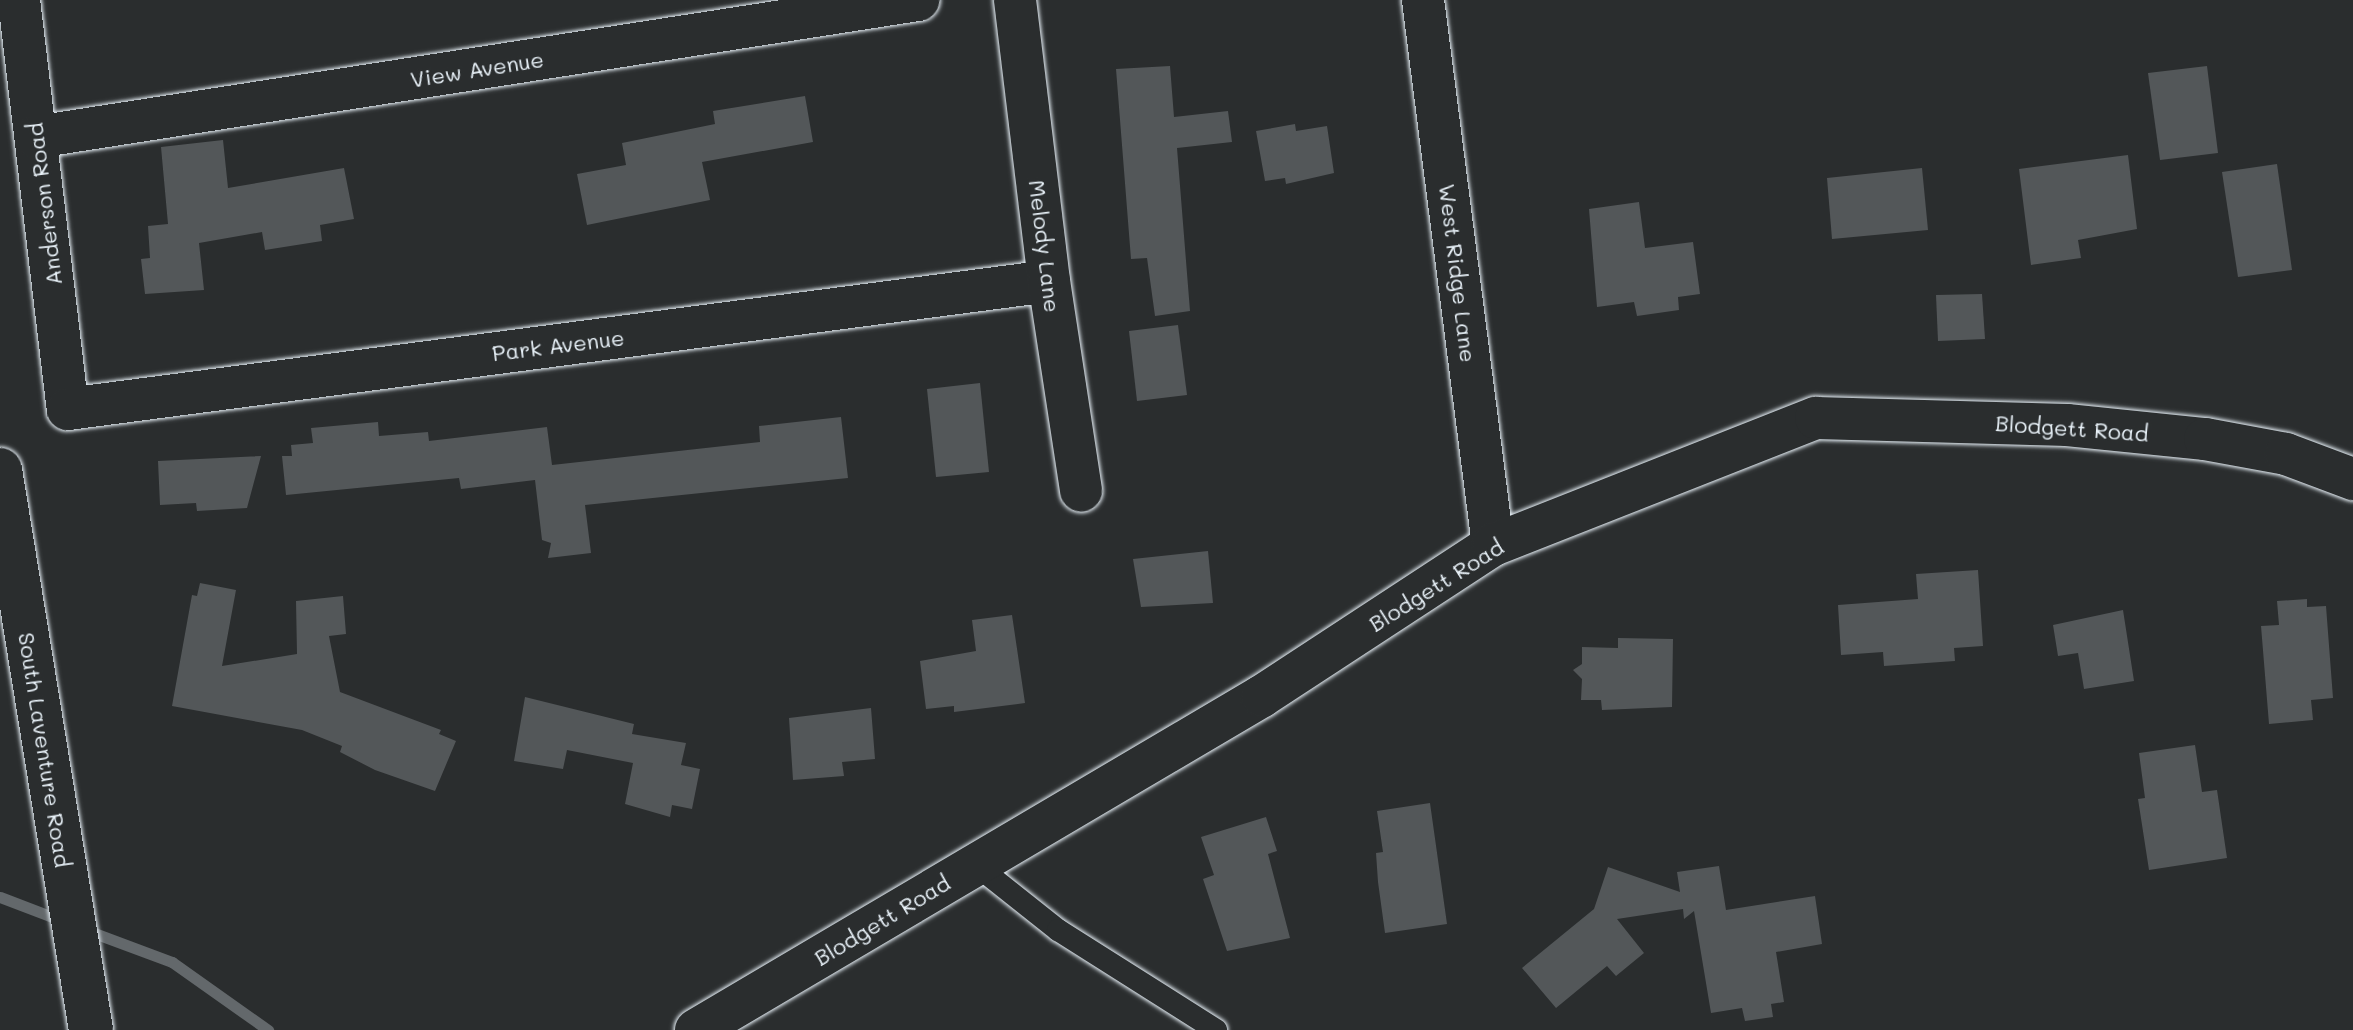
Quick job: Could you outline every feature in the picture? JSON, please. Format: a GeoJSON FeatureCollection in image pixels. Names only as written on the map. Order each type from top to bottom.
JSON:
{"type":"FeatureCollection","features":[{"type":"Feature","properties":{"kind":"street","name":"Anderson Road"},"geometry":{"type":"LineString","coordinates":[[19,0],[68,409]]}},
{"type":"Feature","properties":{"kind":"street","name":"View Avenue"},"geometry":{"type":"LineString","coordinates":[[36,137],[918,0]]}},
{"type":"Feature","properties":{"kind":"street","name":"Melody Lane"},"geometry":{"type":"LineString","coordinates":[[1015,0],[1049,281],[1081,491]]}},
{"type":"Feature","properties":{"kind":"street","name":"West Ridge Lane"},"geometry":{"type":"LineString","coordinates":[[1423,0],[1493,545]]}},
{"type":"Feature","properties":{"kind":"street","name":"Park Avenue"},"geometry":{"type":"LineString","coordinates":[[68,409],[1049,281]]}},
{"type":"Feature","properties":{"kind":"street","name":"Blodgett Road"},"geometry":{"type":"LineString","coordinates":[[696,1030],[1262,696],[1493,545],[1816,418],[2067,425],[2205,439],[2286,454],[2353,479]]}},
{"type":"Feature","properties":{"kind":"street","name":"South Laventure Road"},"geometry":{"type":"LineString","coordinates":[[0,470],[90,1023]]}},
{"type":"Feature","properties":{"kind":"lane"},"geometry":{"type":"LineString","coordinates":[[976,865],[1058,930],[1216,1030]]}},
{"type":"Feature","properties":{"kind":"building"},"geometry":{"type":"Polygon","coordinates":[[[1170,66],[1174,117],[1228,111],[1232,142],[1177,148],[1190,311],[1155,316],[1147,258],[1131,259],[1116,69],[1170,66]]]}},
{"type":"Feature","properties":{"kind":"building"},"geometry":{"type":"Polygon","coordinates":[[[2207,66],[2218,153],[2160,160],[2148,73],[2207,66]]]}},
{"type":"Feature","properties":{"kind":"building"},"geometry":{"type":"Polygon","coordinates":[[[805,96],[813,142],[702,162],[710,200],[587,225],[577,174],[626,165],[622,143],[715,124],[713,111],[805,96]]]}},
{"type":"Feature","properties":{"kind":"building"},"geometry":{"type":"Polygon","coordinates":[[[1295,124],[1296,131],[1327,126],[1334,173],[1286,184],[1285,178],[1265,181],[1256,131],[1295,124]]]}},
{"type":"Feature","properties":{"kind":"building"},"geometry":{"type":"Polygon","coordinates":[[[223,140],[228,188],[344,168],[354,219],[320,225],[322,241],[265,250],[262,232],[199,243],[204,290],[145,294],[141,259],[150,258],[148,226],[168,224],[161,147],[223,140]]]}},
{"type":"Feature","properties":{"kind":"building"},"geometry":{"type":"Polygon","coordinates":[[[2128,155],[2137,229],[2078,240],[2081,258],[2031,265],[2019,169],[2128,155]]]}},
{"type":"Feature","properties":{"kind":"building"},"geometry":{"type":"Polygon","coordinates":[[[2277,164],[2292,270],[2238,277],[2222,172],[2277,164]]]}},
{"type":"Feature","properties":{"kind":"building"},"geometry":{"type":"Polygon","coordinates":[[[1922,168],[1928,230],[1832,239],[1827,178],[1922,168]]]}},
{"type":"Feature","properties":{"kind":"building"},"geometry":{"type":"Polygon","coordinates":[[[1639,202],[1645,248],[1693,242],[1700,294],[1678,297],[1679,310],[1637,316],[1634,302],[1597,307],[1589,209],[1639,202]]]}},
{"type":"Feature","properties":{"kind":"building"},"geometry":{"type":"Polygon","coordinates":[[[1982,294],[1985,339],[1938,341],[1936,295],[1982,294]]]}},
{"type":"Feature","properties":{"kind":"building"},"geometry":{"type":"Polygon","coordinates":[[[1178,325],[1187,395],[1137,401],[1129,331],[1178,325]]]}},
{"type":"Feature","properties":{"kind":"building"},"geometry":{"type":"Polygon","coordinates":[[[980,383],[989,472],[936,477],[927,389],[980,383]]]}},
{"type":"Feature","properties":{"kind":"building"},"geometry":{"type":"Polygon","coordinates":[[[841,417],[848,478],[585,505],[591,553],[548,558],[551,543],[542,540],[535,480],[461,489],[459,478],[286,495],[282,456],[292,456],[291,445],[313,443],[311,428],[378,422],[379,436],[428,432],[429,441],[547,427],[552,465],[760,442],[759,426],[841,417]]]}},
{"type":"Feature","properties":{"kind":"building"},"geometry":{"type":"Polygon","coordinates":[[[261,456],[247,508],[197,511],[196,503],[160,505],[158,461],[261,456]]]}},
{"type":"Feature","properties":{"kind":"building"},"geometry":{"type":"Polygon","coordinates":[[[1208,551],[1213,603],[1141,607],[1133,559],[1208,551]]]}},
{"type":"Feature","properties":{"kind":"building"},"geometry":{"type":"Polygon","coordinates":[[[1978,570],[1983,646],[1954,648],[1955,661],[1884,666],[1883,652],[1841,655],[1838,605],[1918,599],[1916,574],[1978,570]]]}},
{"type":"Feature","properties":{"kind":"building"},"geometry":{"type":"Polygon","coordinates":[[[200,583],[236,590],[222,666],[297,654],[296,601],[343,596],[346,634],[329,636],[340,692],[441,730],[439,734],[456,741],[435,791],[375,770],[340,752],[342,746],[302,730],[172,706],[192,595],[197,596],[200,583]]]}},
{"type":"Feature","properties":{"kind":"building"},"geometry":{"type":"Polygon","coordinates":[[[2307,599],[2307,607],[2326,606],[2333,698],[2311,700],[2313,720],[2269,724],[2261,626],[2279,625],[2277,601],[2307,599]]]}},
{"type":"Feature","properties":{"kind":"building"},"geometry":{"type":"Polygon","coordinates":[[[2123,610],[2134,681],[2084,689],[2078,653],[2058,656],[2053,625],[2123,610]]]}},
{"type":"Feature","properties":{"kind":"building"},"geometry":{"type":"Polygon","coordinates":[[[1012,615],[1025,703],[954,712],[954,706],[926,709],[920,661],[976,651],[972,620],[1012,615]]]}},
{"type":"Feature","properties":{"kind":"building"},"geometry":{"type":"Polygon","coordinates":[[[1618,638],[1673,639],[1672,707],[1602,710],[1601,700],[1581,700],[1582,679],[1573,670],[1582,664],[1582,647],[1618,648],[1618,638]]]}},
{"type":"Feature","properties":{"kind":"building"},"geometry":{"type":"Polygon","coordinates":[[[525,697],[634,724],[632,734],[686,743],[681,765],[700,769],[692,809],[672,805],[670,817],[625,804],[633,763],[567,750],[563,769],[514,761],[525,697]]]}},
{"type":"Feature","properties":{"kind":"building"},"geometry":{"type":"Polygon","coordinates":[[[871,708],[875,759],[842,762],[844,776],[793,780],[789,718],[871,708]]]}},
{"type":"Feature","properties":{"kind":"building"},"geometry":{"type":"Polygon","coordinates":[[[2195,745],[2202,792],[2217,790],[2227,858],[2149,870],[2138,799],[2145,798],[2139,753],[2195,745]]]}},
{"type":"Feature","properties":{"kind":"building"},"geometry":{"type":"Polygon","coordinates":[[[1430,803],[1447,924],[1385,933],[1376,853],[1383,852],[1377,811],[1430,803]]]}},
{"type":"Feature","properties":{"kind":"building"},"geometry":{"type":"Polygon","coordinates":[[[1266,817],[1277,851],[1268,854],[1290,938],[1227,951],[1203,879],[1214,875],[1201,837],[1266,817]]]}},
{"type":"Feature","properties":{"kind":"building"},"geometry":{"type":"Polygon","coordinates":[[[1719,866],[1726,910],[1815,896],[1822,944],[1776,952],[1784,1002],[1771,1004],[1773,1017],[1745,1021],[1742,1008],[1711,1013],[1694,911],[1684,919],[1683,909],[1617,919],[1644,953],[1616,976],[1607,966],[1556,1008],[1522,968],[1594,909],[1608,867],[1680,892],[1677,872],[1719,866]]]}},
{"type":"Feature","properties":{"kind":"waterway"},"geometry":{"type":"LineString","coordinates":[[0,897],[63,921]]}},
{"type":"Feature","properties":{"kind":"waterway"},"geometry":{"type":"LineString","coordinates":[[86,930],[172,962],[268,1030]]}}]}
